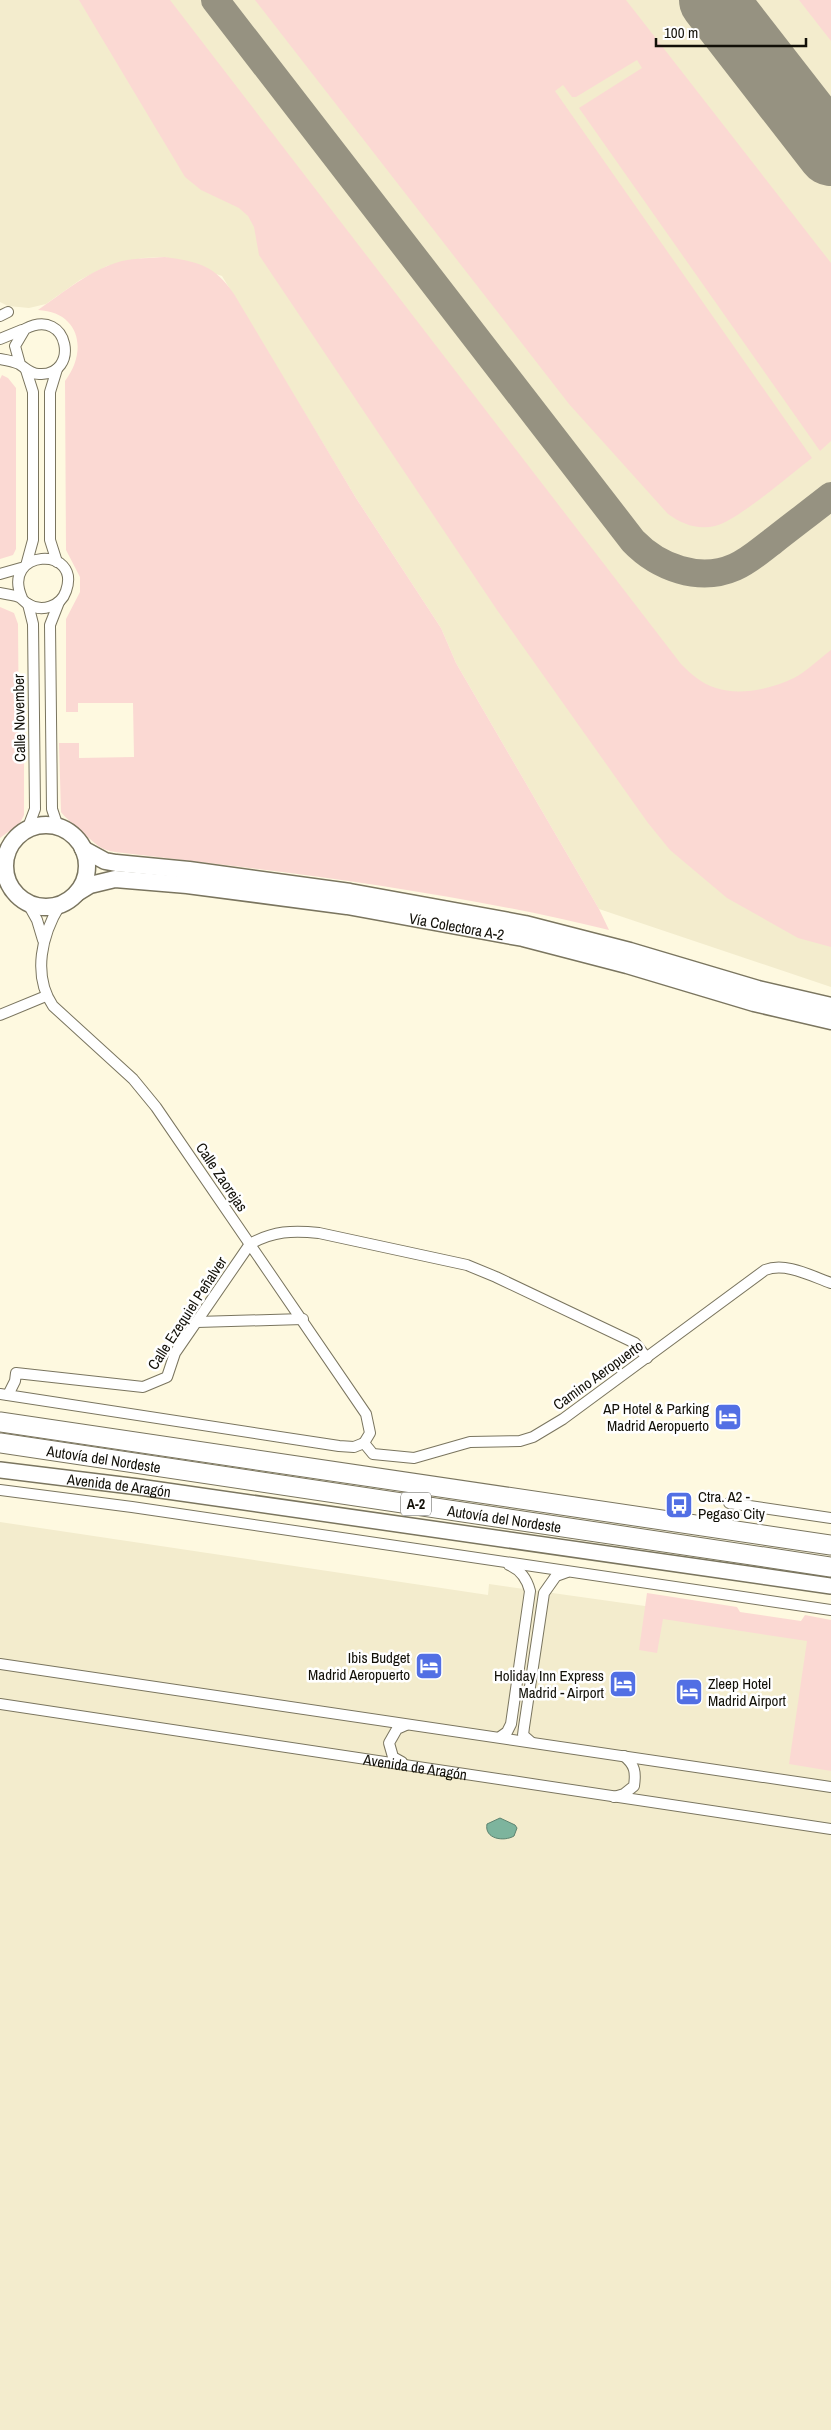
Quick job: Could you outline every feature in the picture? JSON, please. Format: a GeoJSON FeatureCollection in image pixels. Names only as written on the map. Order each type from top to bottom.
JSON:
{"type":"FeatureCollection","features":[{"type":"Feature","properties":{"kind":"highway","name":"Autovía del Nordeste"},"geometry":{"type":"LineString","coordinates":[[0,1422],[831,1545]]}},
{"type":"Feature","properties":{"kind":"highway","name":"Autovía del Nordeste"},"geometry":{"type":"LineString","coordinates":[[0,1443],[831,1567]]}},
{"type":"Feature","properties":{"kind":"main road"},"geometry":{"type":"LineString","coordinates":[[37,826],[58,827],[72,836],[83,849],[86,872],[83,883],[77,893],[60,905],[49,907],[27,902],[6,885],[7,845],[27,830],[37,826]]}},
{"type":"Feature","properties":{"kind":"main road","name":"Vía Colectora A-2"},"geometry":{"type":"LineString","coordinates":[[83,849],[105,862],[116,864],[188,870],[330,889],[525,924],[630,950],[758,989],[831,1006]]}},
{"type":"Feature","properties":{"kind":"main road","name":"Vía Colectora A-2"},"geometry":{"type":"LineString","coordinates":[[77,893],[90,884],[115,879],[187,885],[347,906],[522,938],[618,963],[754,1003],[831,1021]]}},
{"type":"Feature","properties":{"kind":"street"},"geometry":{"type":"LineString","coordinates":[[0,339],[41,324],[57,330],[66,345],[66,354],[57,369],[50,392],[50,540],[57,562]]}},
{"type":"Feature","properties":{"kind":"street"},"geometry":{"type":"LineString","coordinates":[[25,329],[15,346],[32,392],[33,540],[17,580],[25,601]]}},
{"type":"Feature","properties":{"kind":"street"},"geometry":{"type":"LineString","coordinates":[[0,359],[42,375],[57,369]]}},
{"type":"Feature","properties":{"kind":"street"},"geometry":{"type":"LineString","coordinates":[[0,574],[42,557],[57,562],[63,568],[68,582],[64,597],[59,602],[44,608],[0,592]]}},
{"type":"Feature","properties":{"kind":"street","name":"Calle November"},"geometry":{"type":"LineString","coordinates":[[25,601],[33,624],[35,809],[27,830]]}},
{"type":"Feature","properties":{"kind":"street"},"geometry":{"type":"LineString","coordinates":[[58,827],[52,809],[50,625],[59,602]]}},
{"type":"Feature","properties":{"kind":"street"},"geometry":{"type":"LineString","coordinates":[[0,1015],[46,996],[42,985],[43,940],[37,920],[27,902]]}},
{"type":"Feature","properties":{"kind":"street"},"geometry":{"type":"LineString","coordinates":[[43,940],[50,921],[60,905]]}},
{"type":"Feature","properties":{"kind":"street","name":"Calle Zaorejas"},"geometry":{"type":"LineString","coordinates":[[46,996],[53,1006],[145,1092],[303,1319],[366,1414],[370,1433],[364,1443]]}},
{"type":"Feature","properties":{"kind":"street"},"geometry":{"type":"LineString","coordinates":[[250,1244],[263,1237],[295,1230],[448,1260],[496,1277],[635,1343],[647,1358]]}},
{"type":"Feature","properties":{"kind":"street","name":"Calle Ezequiel Peñalver"},"geometry":{"type":"LineString","coordinates":[[4,1394],[16,1373],[143,1387],[160,1382],[167,1377],[175,1353],[250,1244]]}},
{"type":"Feature","properties":{"kind":"street","name":"Camino Aeropuerto"},"geometry":{"type":"LineString","coordinates":[[364,1443],[373,1454],[414,1458],[470,1442],[520,1440],[533,1437],[563,1420],[765,1270],[773,1267],[784,1267],[831,1283]]}},
{"type":"Feature","properties":{"kind":"street"},"geometry":{"type":"LineString","coordinates":[[197,1322],[303,1319]]}},
{"type":"Feature","properties":{"kind":"street"},"geometry":{"type":"LineString","coordinates":[[4,1394],[339,1446],[354,1447],[364,1443]]}},
{"type":"Feature","properties":{"kind":"street","name":"Avenida de Aragón"},"geometry":{"type":"LineString","coordinates":[[0,1470],[149,1488],[831,1586]]}},
{"type":"Feature","properties":{"kind":"street"},"geometry":{"type":"LineString","coordinates":[[0,1483],[132,1507]]}},
{"type":"Feature","properties":{"kind":"street"},"geometry":{"type":"LineString","coordinates":[[0,1490],[132,1507],[831,1610]]}},
{"type":"Feature","properties":{"kind":"street"},"geometry":{"type":"LineString","coordinates":[[0,1496],[60,1498]]}},
{"type":"Feature","properties":{"kind":"street"},"geometry":{"type":"LineString","coordinates":[[729,1503],[831,1518]]}},
{"type":"Feature","properties":{"kind":"street"},"geometry":{"type":"LineString","coordinates":[[499,1561],[517,1569],[527,1581],[530,1591],[511,1724],[507,1732],[500,1737]]}},
{"type":"Feature","properties":{"kind":"street"},"geometry":{"type":"LineString","coordinates":[[531,1742],[524,1735],[524,1727],[544,1593],[556,1576],[568,1571]]}},
{"type":"Feature","properties":{"kind":"street"},"geometry":{"type":"LineString","coordinates":[[0,1664],[831,1787]]}},
{"type":"Feature","properties":{"kind":"street","name":"Avenida de Aragón"},"geometry":{"type":"LineString","coordinates":[[0,1704],[831,1830]]}},
{"type":"Feature","properties":{"kind":"street"},"geometry":{"type":"LineString","coordinates":[[405,1764],[394,1757],[389,1742],[397,1729],[406,1725]]}},
{"type":"Feature","properties":{"kind":"street"},"geometry":{"type":"LineString","coordinates":[[610,1798],[624,1794],[634,1786],[636,1773],[632,1763],[624,1756]]}},
{"type":"Feature","properties":{"kind":"shaded area"},"geometry":{"type":"Polygon","coordinates":[[[0,0],[831,0],[831,987],[599,909],[456,663],[441,628],[356,498],[222,276],[165,257],[143,258],[107,266],[80,280],[46,304],[29,308],[8,306],[0,302],[0,0]]]}},
{"type":"Feature","properties":{"kind":"shaded area"},"geometry":{"type":"Polygon","coordinates":[[[79,0],[170,0],[681,664],[693,675],[716,688],[735,691],[755,690],[794,678],[831,650],[831,947],[798,938],[727,898],[670,850],[648,823],[497,610],[259,255],[254,227],[248,216],[239,208],[201,190],[185,177],[79,0]]]}},
{"type":"Feature","properties":{"kind":"shaded area"},"geometry":{"type":"Polygon","coordinates":[[[255,0],[626,0],[831,263],[831,441],[820,451],[579,108],[642,68],[637,60],[576,97],[572,97],[563,85],[555,91],[812,458],[750,507],[715,526],[696,527],[679,521],[668,514],[569,404],[255,0]]]}},
{"type":"Feature","properties":{"kind":"shaded area"},"geometry":{"type":"Polygon","coordinates":[[[799,0],[831,0],[831,41],[799,0]]]}},
{"type":"Feature","properties":{"kind":"shaded area"},"geometry":{"type":"Polygon","coordinates":[[[165,257],[205,266],[220,277],[234,294],[356,498],[441,628],[456,663],[599,909],[609,930],[486,904],[363,883],[111,851],[97,845],[61,812],[59,743],[79,743],[79,758],[134,757],[133,703],[78,703],[78,712],[66,712],[66,619],[80,592],[80,577],[66,550],[65,381],[72,369],[78,346],[76,335],[71,325],[52,312],[38,310],[99,270],[122,261],[165,257]]]}},
{"type":"Feature","properties":{"kind":"shaded area"},"geometry":{"type":"Polygon","coordinates":[[[2,375],[8,378],[16,388],[16,549],[13,555],[0,559],[0,379],[2,375]]]}},
{"type":"Feature","properties":{"kind":"shaded area"},"geometry":{"type":"Polygon","coordinates":[[[0,607],[14,613],[18,624],[19,744],[24,745],[24,815],[20,823],[0,838],[0,607]]]}},
{"type":"Feature","properties":{"kind":"shaded area"},"geometry":{"type":"Polygon","coordinates":[[[0,1522],[488,1595],[489,1584],[645,1606],[831,1644],[831,2430],[0,2430],[0,1522]]]}},
{"type":"Feature","properties":{"kind":"shaded area"},"geometry":{"type":"Polygon","coordinates":[[[647,1593],[737,1607],[740,1612],[801,1621],[805,1615],[831,1620],[831,1771],[789,1764],[807,1641],[663,1619],[657,1653],[639,1650],[647,1593]]]}},
{"type":"Feature","properties":{"kind":"shaded area"},"geometry":{"type":"Polygon","coordinates":[[[500,1818],[515,1825],[517,1828],[514,1836],[500,1839],[489,1833],[487,1824],[500,1818]]]}},
{"type":"Feature","properties":{"kind":"taxiway"},"geometry":{"type":"LineString","coordinates":[[215,0],[633,541],[643,550],[654,558],[680,570],[693,573],[721,572],[750,559],[831,496]]}},
{"type":"Feature","properties":{"kind":"runway"},"geometry":{"type":"LineString","coordinates":[[713,0],[831,152]]}},
{"type":"Feature","properties":{"kind":"place","name":"AP Hotel & Parking Madrid Aeropuerto"},"geometry":{"type":"Point","coordinates":[728,1417]}},
{"type":"Feature","properties":{"kind":"place","name":"Ctra. A2 - Pegaso City"},"geometry":{"type":"Point","coordinates":[679,1505]}},
{"type":"Feature","properties":{"kind":"place","name":"Ibis Budget Madrid Aeropuerto"},"geometry":{"type":"Point","coordinates":[429,1666]}},
{"type":"Feature","properties":{"kind":"place","name":"Holiday Inn Express Madrid - Airport"},"geometry":{"type":"Point","coordinates":[623,1684]}},
{"type":"Feature","properties":{"kind":"place","name":"Zleep Hotel Madrid Airport"},"geometry":{"type":"Point","coordinates":[689,1692]}}]}
